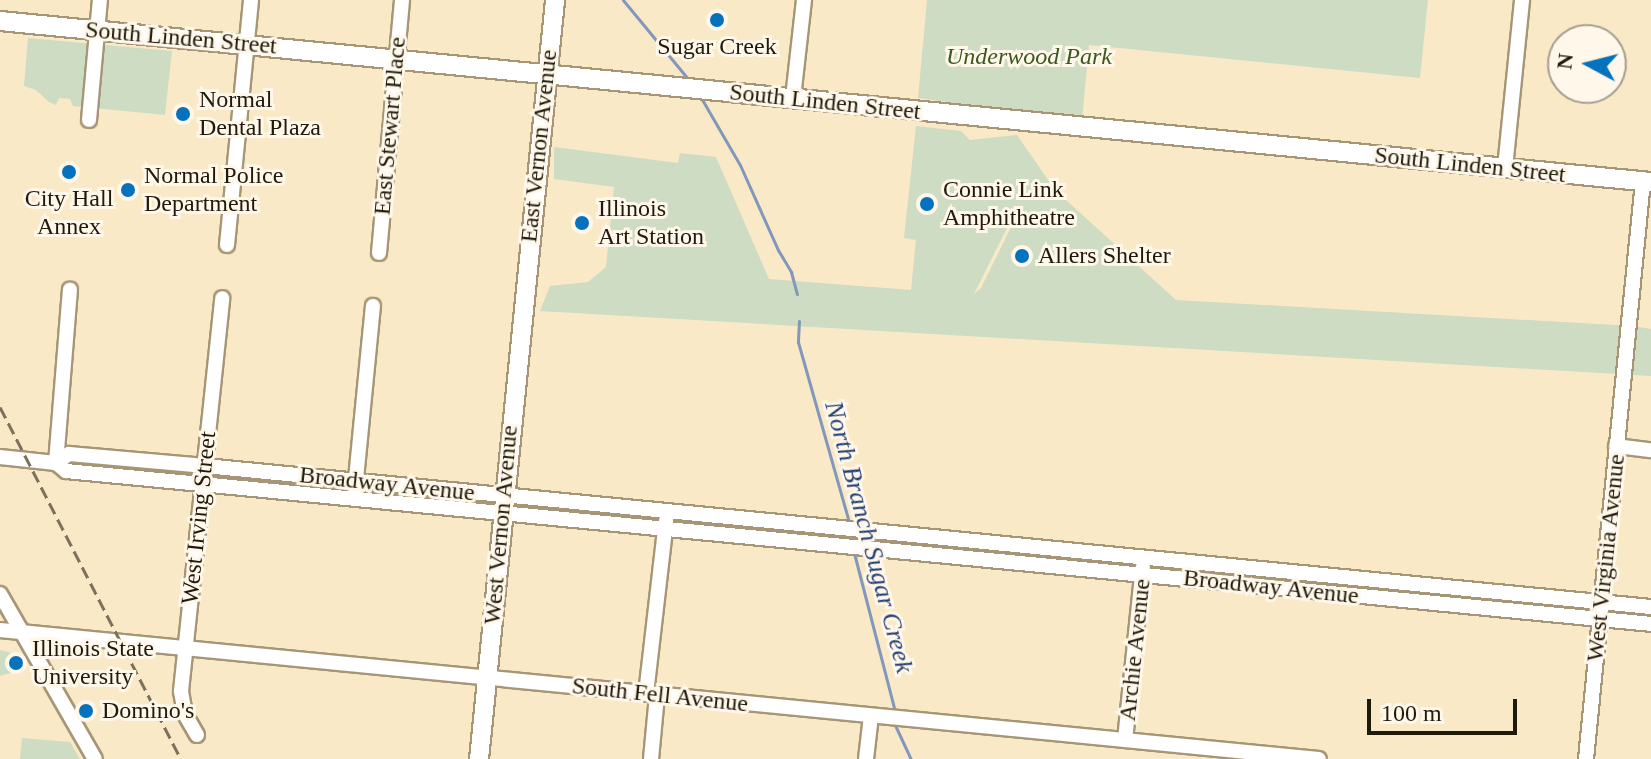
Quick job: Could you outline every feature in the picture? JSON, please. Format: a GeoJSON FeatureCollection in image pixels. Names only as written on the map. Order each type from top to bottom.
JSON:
{"type":"FeatureCollection","features":[{"type":"Feature","properties":{"kind":"main road","name":"East Vernon Avenue"},"geometry":{"type":"LineString","coordinates":[[524,291],[555,0]]}},
{"type":"Feature","properties":{"kind":"main road","name":"South Linden Street"},"geometry":{"type":"LineString","coordinates":[[0,21],[1647,182]]}},
{"type":"Feature","properties":{"kind":"main road","name":"West Vernon Avenue"},"geometry":{"type":"LineString","coordinates":[[479,759],[524,291]]}},
{"type":"Feature","properties":{"kind":"street"},"geometry":{"type":"LineString","coordinates":[[89,120],[100,0]]}},
{"type":"Feature","properties":{"kind":"street"},"geometry":{"type":"LineString","coordinates":[[227,245],[251,0]]}},
{"type":"Feature","properties":{"kind":"street","name":"East Stewart Place"},"geometry":{"type":"LineString","coordinates":[[379,253],[402,0]]}},
{"type":"Feature","properties":{"kind":"street"},"geometry":{"type":"LineString","coordinates":[[793,98],[804,0]]}},
{"type":"Feature","properties":{"kind":"street"},"geometry":{"type":"LineString","coordinates":[[1505,168],[1522,0]]}},
{"type":"Feature","properties":{"kind":"street","name":"West Virginia Avenue"},"geometry":{"type":"LineString","coordinates":[[1586,759],[1622,384],[1647,182]]}},
{"type":"Feature","properties":{"kind":"street"},"geometry":{"type":"LineString","coordinates":[[56,463],[70,290]]}},
{"type":"Feature","properties":{"kind":"street","name":"West Irving Street"},"geometry":{"type":"LineString","coordinates":[[197,735],[182,702],[222,298]]}},
{"type":"Feature","properties":{"kind":"street"},"geometry":{"type":"LineString","coordinates":[[354,499],[373,306]]}},
{"type":"Feature","properties":{"kind":"street"},"geometry":{"type":"LineString","coordinates":[[1616,446],[1651,450]]}},
{"type":"Feature","properties":{"kind":"street","name":"Broadway Avenue"},"geometry":{"type":"LineString","coordinates":[[56,463],[69,454],[355,481],[662,529],[1651,624]]}},
{"type":"Feature","properties":{"kind":"street","name":"Broadway Avenue"},"geometry":{"type":"LineString","coordinates":[[0,457],[56,463],[66,471],[354,499],[668,512],[1651,607]]}},
{"type":"Feature","properties":{"kind":"street"},"geometry":{"type":"LineString","coordinates":[[651,759],[662,529],[668,512]]}},
{"type":"Feature","properties":{"kind":"street"},"geometry":{"type":"LineString","coordinates":[[820,526],[820,545]]}},
{"type":"Feature","properties":{"kind":"street"},"geometry":{"type":"LineString","coordinates":[[884,551],[892,534]]}},
{"type":"Feature","properties":{"kind":"street","name":"Archie Avenue"},"geometry":{"type":"LineString","coordinates":[[1125,740],[1144,559]]}},
{"type":"Feature","properties":{"kind":"street"},"geometry":{"type":"LineString","coordinates":[[0,594],[95,759]]}},
{"type":"Feature","properties":{"kind":"street","name":"South Fell Avenue"},"geometry":{"type":"LineString","coordinates":[[0,630],[1319,759]]}},
{"type":"Feature","properties":{"kind":"street"},"geometry":{"type":"LineString","coordinates":[[866,759],[877,717]]}},
{"type":"Feature","properties":{"kind":"green space","name":"Underwood Park"},"geometry":{"type":"Polygon","coordinates":[[[927,0],[1428,0],[1420,78],[1089,45],[1082,120],[918,98],[927,0]]]}},
{"type":"Feature","properties":{"kind":"green space"},"geometry":{"type":"Polygon","coordinates":[[[28,38],[172,51],[165,115],[73,106],[70,99],[59,98],[56,105],[49,102],[36,90],[24,86],[28,38]]]}},
{"type":"Feature","properties":{"kind":"green space"},"geometry":{"type":"Polygon","coordinates":[[[916,126],[961,131],[970,140],[1017,135],[1055,190],[1176,300],[1633,326],[1651,329],[1651,376],[540,311],[550,286],[588,282],[606,267],[614,187],[554,179],[554,147],[678,163],[680,153],[716,157],[769,279],[911,290],[916,240],[904,238],[916,126]],[[1018,206],[974,294],[981,288],[1020,209],[1018,206]]]}},
{"type":"Feature","properties":{"kind":"green space"},"geometry":{"type":"Polygon","coordinates":[[[0,650],[12,653],[25,665],[24,669],[0,676],[0,650]]]}},
{"type":"Feature","properties":{"kind":"green space"},"geometry":{"type":"Polygon","coordinates":[[[22,738],[70,742],[80,759],[20,759],[22,738]]]}},
{"type":"Feature","properties":{"kind":"waterway","name":"North Branch Sugar Creek"},"geometry":{"type":"LineString","coordinates":[[623,0],[689,80]]}},
{"type":"Feature","properties":{"kind":"waterway","name":"North Branch Sugar Creek"},"geometry":{"type":"LineString","coordinates":[[700,96],[740,165],[791,272],[797,294]]}},
{"type":"Feature","properties":{"kind":"waterway","name":"North Branch Sugar Creek"},"geometry":{"type":"LineString","coordinates":[[799,321],[798,342],[850,526]]}},
{"type":"Feature","properties":{"kind":"waterway","name":"North Branch Sugar Creek"},"geometry":{"type":"LineString","coordinates":[[854,553],[895,712]]}},
{"type":"Feature","properties":{"kind":"waterway","name":"North Branch Sugar Creek"},"geometry":{"type":"LineString","coordinates":[[894,723],[911,759]]}},
{"type":"Feature","properties":{"kind":"railway"},"geometry":{"type":"LineString","coordinates":[[0,407],[181,759]]}},
{"type":"Feature","properties":{"kind":"place","name":"Sugar Creek"},"geometry":{"type":"Point","coordinates":[717,20]}},
{"type":"Feature","properties":{"kind":"place","name":"Normal Dental Plaza"},"geometry":{"type":"Point","coordinates":[183,114]}},
{"type":"Feature","properties":{"kind":"place","name":"City Hall Annex"},"geometry":{"type":"Point","coordinates":[69,172]}},
{"type":"Feature","properties":{"kind":"place","name":"Normal Police Department"},"geometry":{"type":"Point","coordinates":[128,190]}},
{"type":"Feature","properties":{"kind":"place","name":"Connie Link Amphitheatre"},"geometry":{"type":"Point","coordinates":[927,204]}},
{"type":"Feature","properties":{"kind":"place","name":"Illinois Art Station"},"geometry":{"type":"Point","coordinates":[582,223]}},
{"type":"Feature","properties":{"kind":"place","name":"Allers Shelter"},"geometry":{"type":"Point","coordinates":[1022,256]}},
{"type":"Feature","properties":{"kind":"place","name":"Illinois State University"},"geometry":{"type":"Point","coordinates":[16,663]}},
{"type":"Feature","properties":{"kind":"place","name":"Domino's"},"geometry":{"type":"Point","coordinates":[86,711]}}]}
